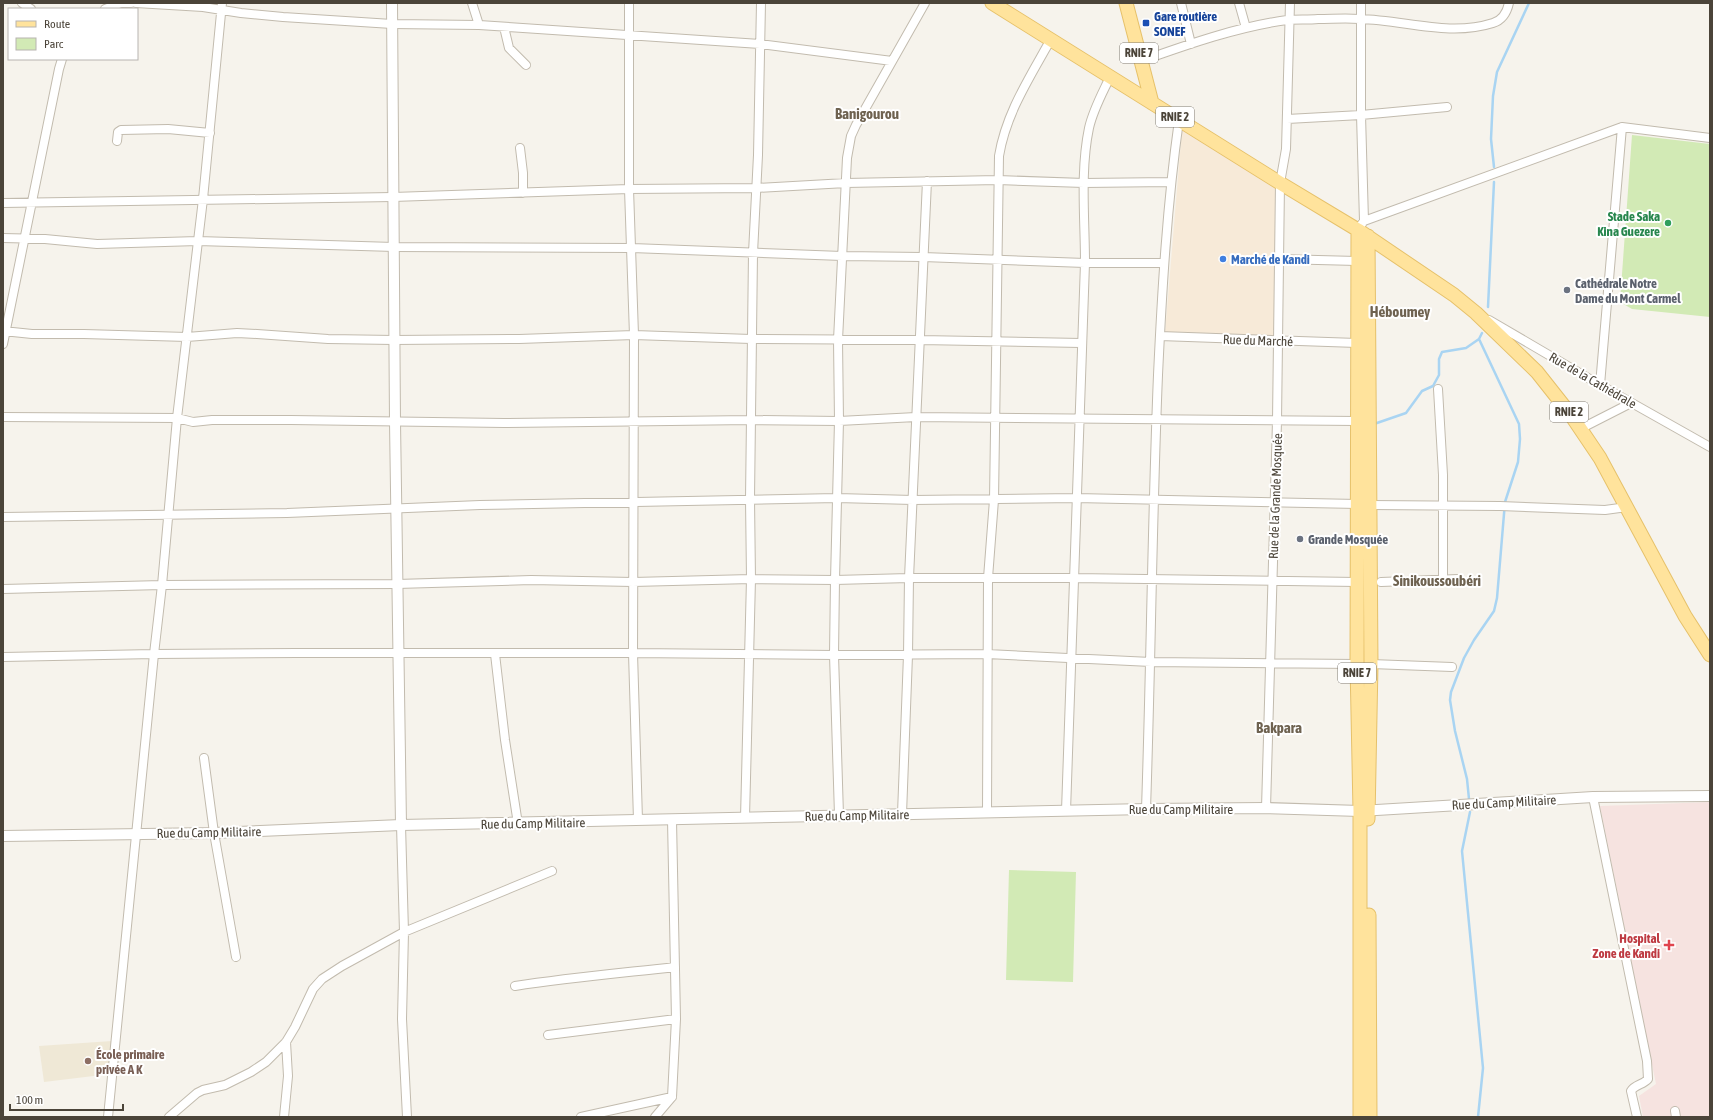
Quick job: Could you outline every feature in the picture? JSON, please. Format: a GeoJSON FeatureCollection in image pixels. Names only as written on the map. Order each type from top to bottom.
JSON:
{"type":"FeatureCollection","features":[{"type":"Feature","properties":{"kind":"main road","name":"RNIE 2"},"geometry":{"type":"LineString","coordinates":[[992,3],[1280,183],[1363,229],[1454,295],[1476,313],[1537,372],[1551,389],[1600,458],[1686,616],[1710,655]]}},
{"type":"Feature","properties":{"kind":"main road","name":"RNIE 7"},"geometry":{"type":"LineString","coordinates":[[1126,3],[1152,103]]}},
{"type":"Feature","properties":{"kind":"main road","name":"RNIE 7"},"geometry":{"type":"LineString","coordinates":[[1360,1117],[1364,810],[1371,664],[1364,505],[1358,421],[1357,261],[1363,229]]}},
{"type":"Feature","properties":{"kind":"main road","name":"RNIE 7"},"geometry":{"type":"LineString","coordinates":[[1363,229],[1367,335],[1364,505],[1357,582],[1357,664],[1364,810],[1370,1117]]}},
{"type":"Feature","properties":{"kind":"street"},"geometry":{"type":"LineString","coordinates":[[108,8],[121,3],[131,3]]}},
{"type":"Feature","properties":{"kind":"street"},"geometry":{"type":"LineString","coordinates":[[136,3],[222,6],[283,17],[392,24],[479,25],[760,44],[892,61]]}},
{"type":"Feature","properties":{"kind":"street"},"geometry":{"type":"LineString","coordinates":[[392,3],[396,509],[404,932],[402,1019],[407,1117]]}},
{"type":"Feature","properties":{"kind":"street"},"geometry":{"type":"LineString","coordinates":[[472,3],[479,25]]}},
{"type":"Feature","properties":{"kind":"street"},"geometry":{"type":"LineString","coordinates":[[629,3],[629,189],[634,335],[633,653],[638,820]]}},
{"type":"Feature","properties":{"kind":"street"},"geometry":{"type":"LineString","coordinates":[[745,818],[751,579],[750,499],[753,254],[761,3]]}},
{"type":"Feature","properties":{"kind":"street"},"geometry":{"type":"LineString","coordinates":[[839,814],[834,655],[839,421],[838,340],[847,158],[851,136],[925,3]]}},
{"type":"Feature","properties":{"kind":"street"},"geometry":{"type":"LineString","coordinates":[[1181,3],[1192,44]]}},
{"type":"Feature","properties":{"kind":"street"},"geometry":{"type":"LineString","coordinates":[[1239,3],[1246,28]]}},
{"type":"Feature","properties":{"kind":"street","name":"Rue de la Grande Mosquée"},"geometry":{"type":"LineString","coordinates":[[1266,808],[1272,663],[1274,503],[1278,421],[1277,340],[1280,183],[1286,149],[1290,3]]}},
{"type":"Feature","properties":{"kind":"street"},"geometry":{"type":"LineString","coordinates":[[1361,3],[1363,229],[1622,126],[1710,138]]}},
{"type":"Feature","properties":{"kind":"street"},"geometry":{"type":"LineString","coordinates":[[1141,61],[1246,28],[1289,20],[1361,19],[1427,27],[1461,29],[1493,24],[1500,20],[1506,12],[1509,3]]}},
{"type":"Feature","properties":{"kind":"street"},"geometry":{"type":"LineString","coordinates":[[108,1117],[162,585],[176,418],[204,199],[222,6]]}},
{"type":"Feature","properties":{"kind":"street"},"geometry":{"type":"LineString","coordinates":[[504,27],[509,48],[526,65]]}},
{"type":"Feature","properties":{"kind":"street"},"geometry":{"type":"LineString","coordinates":[[987,813],[988,578],[994,500],[995,341],[999,156],[1005,129],[1017,100],[1051,40]]}},
{"type":"Feature","properties":{"kind":"street"},"geometry":{"type":"LineString","coordinates":[[3,344],[4,332],[32,203],[58,69],[62,60]]}},
{"type":"Feature","properties":{"kind":"street"},"geometry":{"type":"LineString","coordinates":[[1066,811],[1080,418],[1081,343],[1085,263],[1084,184],[1089,129],[1094,112],[1110,77]]}},
{"type":"Feature","properties":{"kind":"street"},"geometry":{"type":"LineString","coordinates":[[1287,119],[1361,115],[1446,107]]}},
{"type":"Feature","properties":{"kind":"street"},"geometry":{"type":"LineString","coordinates":[[1146,809],[1151,662],[1153,500],[1160,336],[1170,182],[1179,120]]}},
{"type":"Feature","properties":{"kind":"street"},"geometry":{"type":"LineString","coordinates":[[1600,385],[1622,126]]}},
{"type":"Feature","properties":{"kind":"street"},"geometry":{"type":"LineString","coordinates":[[117,141],[118,132],[121,130],[168,129],[210,133]]}},
{"type":"Feature","properties":{"kind":"street"},"geometry":{"type":"LineString","coordinates":[[520,148],[523,173],[523,193]]}},
{"type":"Feature","properties":{"kind":"street"},"geometry":{"type":"LineString","coordinates":[[3,203],[183,202],[204,199],[393,197],[629,189],[756,188],[846,183],[998,180],[1084,184],[1170,182]]}},
{"type":"Feature","properties":{"kind":"street"},"geometry":{"type":"LineString","coordinates":[[902,814],[908,655],[909,578],[927,182]]}},
{"type":"Feature","properties":{"kind":"street"},"geometry":{"type":"LineString","coordinates":[[3,238],[45,239],[104,244],[198,241],[394,247],[632,248],[753,254],[923,257],[1085,263],[1164,263]]}},
{"type":"Feature","properties":{"kind":"street"},"geometry":{"type":"LineString","coordinates":[[1279,259],[1357,261]]}},
{"type":"Feature","properties":{"kind":"street","name":"Rue de la Cathédrale"},"geometry":{"type":"LineString","coordinates":[[1476,313],[1710,447]]}},
{"type":"Feature","properties":{"kind":"street"},"geometry":{"type":"LineString","coordinates":[[4,332],[32,334],[187,337],[237,333],[328,339],[394,340],[519,339],[634,335],[752,339],[1081,343]]}},
{"type":"Feature","properties":{"kind":"street","name":"Rue du Marché"},"geometry":{"type":"LineString","coordinates":[[1160,336],[1357,343]]}},
{"type":"Feature","properties":{"kind":"street"},"geometry":{"type":"LineString","coordinates":[[1438,389],[1443,476],[1443,579]]}},
{"type":"Feature","properties":{"kind":"street"},"geometry":{"type":"LineString","coordinates":[[1580,429],[1631,403]]}},
{"type":"Feature","properties":{"kind":"street"},"geometry":{"type":"LineString","coordinates":[[3,417],[176,418],[193,422],[212,420],[504,423],[751,420],[839,421],[916,417],[995,419],[1080,418],[1358,421]]}},
{"type":"Feature","properties":{"kind":"street"},"geometry":{"type":"LineString","coordinates":[[3,517],[168,515],[396,509],[480,505],[837,498],[994,500],[1076,498],[1364,505],[1504,506],[1605,510],[1627,506]]}},
{"type":"Feature","properties":{"kind":"street"},"geometry":{"type":"LineString","coordinates":[[3,589],[162,585],[397,584],[531,580],[633,582],[751,579],[835,580],[909,578],[1074,578],[1357,582]]}},
{"type":"Feature","properties":{"kind":"street"},"geometry":{"type":"LineString","coordinates":[[1381,582],[1458,579]]}},
{"type":"Feature","properties":{"kind":"street"},"geometry":{"type":"LineString","coordinates":[[3,657],[154,654],[987,654],[1151,662],[1357,664]]}},
{"type":"Feature","properties":{"kind":"street"},"geometry":{"type":"LineString","coordinates":[[495,654],[505,740],[518,824]]}},
{"type":"Feature","properties":{"kind":"street"},"geometry":{"type":"LineString","coordinates":[[1371,664],[1452,667]]}},
{"type":"Feature","properties":{"kind":"street"},"geometry":{"type":"LineString","coordinates":[[204,758],[214,832],[236,957]]}},
{"type":"Feature","properties":{"kind":"street","name":"Rue du Camp Militaire"},"geometry":{"type":"LineString","coordinates":[[3,836],[672,820],[839,814],[1266,808],[1364,810],[1593,797],[1710,796]]}},
{"type":"Feature","properties":{"kind":"street"},"geometry":{"type":"LineString","coordinates":[[1593,797],[1647,1061],[1648,1079],[1645,1082],[1634,1086],[1632,1091],[1637,1117]]}},
{"type":"Feature","properties":{"kind":"street"},"geometry":{"type":"LineString","coordinates":[[655,1117],[672,1097],[676,1019],[672,820]]}},
{"type":"Feature","properties":{"kind":"street"},"geometry":{"type":"LineString","coordinates":[[169,1117],[197,1093],[203,1090],[225,1085],[266,1062],[286,1042],[295,1027],[313,989],[322,979],[342,966],[404,932],[552,871]]}},
{"type":"Feature","properties":{"kind":"street"},"geometry":{"type":"LineString","coordinates":[[515,986],[572,977],[675,967]]}},
{"type":"Feature","properties":{"kind":"street"},"geometry":{"type":"LineString","coordinates":[[548,1034],[676,1019]]}},
{"type":"Feature","properties":{"kind":"street"},"geometry":{"type":"LineString","coordinates":[[284,1117],[288,1076],[286,1042]]}},
{"type":"Feature","properties":{"kind":"street"},"geometry":{"type":"LineString","coordinates":[[581,1117],[672,1097]]}},
{"type":"Feature","properties":{"kind":"shaded area","name":"Marché de Kandi"},"geometry":{"type":"Polygon","coordinates":[[[1182,129],[1276,186],[1274,336],[1165,333],[1182,129]]]}},
{"type":"Feature","properties":{"kind":"shaded area","name":"Hospital Zone de Kandi"},"geometry":{"type":"Polygon","coordinates":[[[1710,802],[1710,1117],[1643,1117],[1639,1096],[1656,1084],[1600,806],[1710,802]]]}},
{"type":"Feature","properties":{"kind":"shaded area","name":"École primaire privée A K"},"geometry":{"type":"Polygon","coordinates":[[[112,1041],[110,1074],[44,1082],[39,1046],[112,1041]]]}},
{"type":"Feature","properties":{"kind":"green space","name":"Stade Saka Kina Guezere"},"geometry":{"type":"Polygon","coordinates":[[[1632,135],[1710,144],[1710,317],[1632,309],[1620,302],[1632,135]]]}},
{"type":"Feature","properties":{"kind":"green space"},"geometry":{"type":"Polygon","coordinates":[[[1009,870],[1076,872],[1073,982],[1006,980],[1009,870]]]}},
{"type":"Feature","properties":{"kind":"waterway"},"geometry":{"type":"LineString","coordinates":[[1494,167],[1491,139],[1493,96],[1497,72],[1529,3]]}},
{"type":"Feature","properties":{"kind":"waterway"},"geometry":{"type":"LineString","coordinates":[[1488,307],[1494,182]]}},
{"type":"Feature","properties":{"kind":"waterway"},"geometry":{"type":"LineString","coordinates":[[1469,799],[1467,779],[1455,731],[1450,700],[1451,692],[1464,658],[1474,640],[1494,611],[1497,598],[1505,502],[1518,462],[1520,439],[1519,424],[1479,339],[1482,333]]}},
{"type":"Feature","properties":{"kind":"waterway"},"geometry":{"type":"LineString","coordinates":[[1374,424],[1406,413],[1422,391],[1433,386],[1439,375],[1439,359],[1442,352],[1466,348],[1479,339]]}},
{"type":"Feature","properties":{"kind":"waterway"},"geometry":{"type":"LineString","coordinates":[[1470,812],[1462,851],[1483,1068],[1478,1117]]}},
{"type":"Feature","properties":{"kind":"place","name":"Gare routière SONEF"},"geometry":{"type":"Point","coordinates":[1146,23]}},
{"type":"Feature","properties":{"kind":"place","name":"Stade Saka Kina Guezere"},"geometry":{"type":"Point","coordinates":[1668,223]}},
{"type":"Feature","properties":{"kind":"place","name":"Marché de Kandi"},"geometry":{"type":"Point","coordinates":[1223,259]}},
{"type":"Feature","properties":{"kind":"place","name":"Cathédrale Notre Dame du Mont Carmel"},"geometry":{"type":"Point","coordinates":[1567,290]}},
{"type":"Feature","properties":{"kind":"place","name":"Grande Mosquée"},"geometry":{"type":"Point","coordinates":[1300,539]}},
{"type":"Feature","properties":{"kind":"place","name":"Hospital Zone de Kandi"},"geometry":{"type":"Point","coordinates":[1669,945]}},
{"type":"Feature","properties":{"kind":"place","name":"École primaire privée A K"},"geometry":{"type":"Point","coordinates":[88,1061]}},
{"type":"Feature","properties":{"kind":"district","name":"Banigourou"},"geometry":{"type":"Point","coordinates":[867,114]}},
{"type":"Feature","properties":{"kind":"district","name":"Héboumey"},"geometry":{"type":"Point","coordinates":[1400,312]}},
{"type":"Feature","properties":{"kind":"district","name":"Sinikoussoubéri"},"geometry":{"type":"Point","coordinates":[1437,581]}},
{"type":"Feature","properties":{"kind":"district","name":"Bakpara"},"geometry":{"type":"Point","coordinates":[1279,728]}}]}
